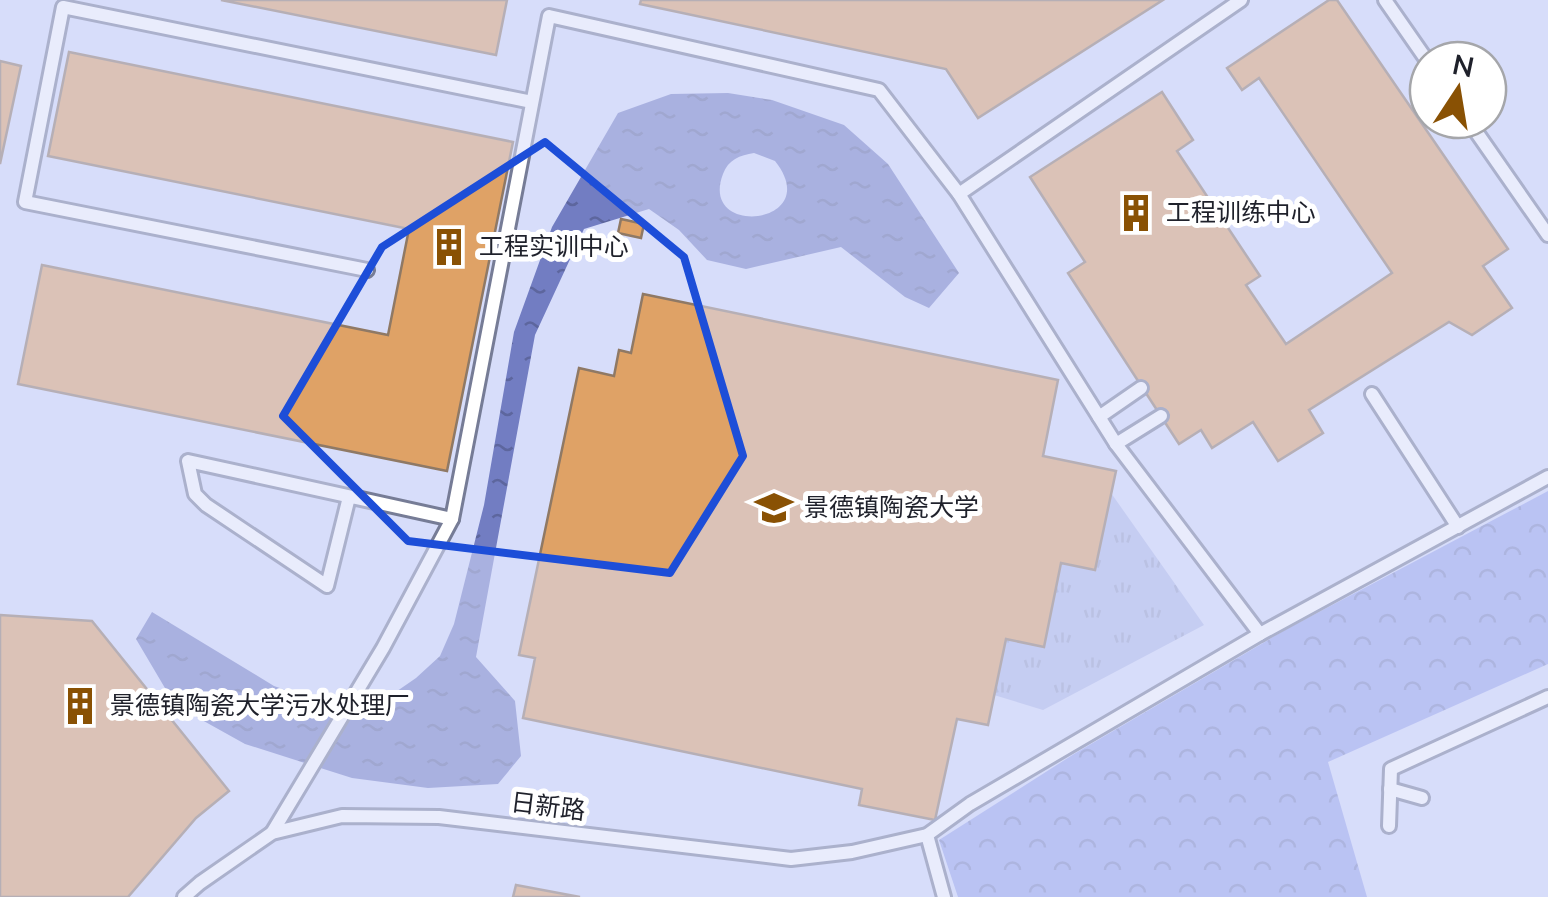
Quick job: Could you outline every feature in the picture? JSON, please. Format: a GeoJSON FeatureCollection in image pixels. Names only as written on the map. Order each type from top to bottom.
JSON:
{"type":"FeatureCollection","features":[{"type":"Feature","properties":{"kind":"lane"},"geometry":{"type":"LineString","coordinates":[[272,833],[383,648],[452,519],[552,0]]}},
{"type":"Feature","properties":{"kind":"lane"},"geometry":{"type":"LineString","coordinates":[[959,194],[1241,0]]}},
{"type":"Feature","properties":{"kind":"lane"},"geometry":{"type":"LineString","coordinates":[[1385,0],[1413,40]]}},
{"type":"Feature","properties":{"kind":"lane"},"geometry":{"type":"LineString","coordinates":[[367,270],[26,202],[64,7],[532,102]]}},
{"type":"Feature","properties":{"kind":"lane"},"geometry":{"type":"LineString","coordinates":[[549,16],[878,90],[959,194],[1116,444],[1260,634]]}},
{"type":"Feature","properties":{"kind":"lane"},"geometry":{"type":"LineString","coordinates":[[1482,140],[1548,236]]}},
{"type":"Feature","properties":{"kind":"lane"},"geometry":{"type":"LineString","coordinates":[[1098,417],[1141,388]]}},
{"type":"Feature","properties":{"kind":"lane"},"geometry":{"type":"LineString","coordinates":[[1372,394],[1458,527]]}},
{"type":"Feature","properties":{"kind":"lane"},"geometry":{"type":"LineString","coordinates":[[1116,444],[1161,416]]}},
{"type":"Feature","properties":{"kind":"lane"},"geometry":{"type":"LineString","coordinates":[[349,497],[327,586],[206,505],[190,481],[188,461],[452,519]]}},
{"type":"Feature","properties":{"kind":"lane"},"geometry":{"type":"LineString","coordinates":[[944,897],[927,835],[970,804],[1260,634],[1548,477]]}},
{"type":"Feature","properties":{"kind":"lane"},"geometry":{"type":"LineString","coordinates":[[1389,826],[1390,769],[1548,697]]}},
{"type":"Feature","properties":{"kind":"lane"},"geometry":{"type":"LineString","coordinates":[[1390,789],[1422,798]]}},
{"type":"Feature","properties":{"kind":"lane","name":"日新路"},"geometry":{"type":"LineString","coordinates":[[184,897],[272,833],[342,816],[439,816],[792,859],[852,852],[927,835]]}},
{"type":"Feature","properties":{"kind":"highlighted area"},"geometry":{"type":"Polygon","coordinates":[[[545,142],[684,257],[743,456],[670,573],[408,541],[283,416],[382,247],[545,142]]]}},
{"type":"Feature","properties":{"kind":"green space"},"geometry":{"type":"Polygon","coordinates":[[[1548,491],[1548,664],[1328,762],[1367,897],[958,897],[939,840],[1074,754],[1285,630],[1548,491]]]}},
{"type":"Feature","properties":{"kind":"green space"},"geometry":{"type":"Polygon","coordinates":[[[1111,493],[1204,625],[1043,710],[994,695],[1006,639],[1044,646],[1061,563],[1095,570],[1111,493]]]}},
{"type":"Feature","properties":{"kind":"water"},"geometry":{"type":"Polygon","coordinates":[[[728,93],[772,100],[844,125],[888,164],[959,273],[929,308],[905,297],[841,247],[746,269],[707,260],[679,230],[649,209],[584,229],[535,335],[476,657],[515,701],[521,756],[498,784],[428,788],[352,778],[245,744],[175,705],[136,639],[152,612],[274,686],[367,718],[440,656],[454,624],[484,505],[514,332],[552,227],[618,113],[671,94],[728,93]],[[754,153],[731,162],[723,174],[720,195],[728,208],[742,215],[759,216],[774,210],[785,199],[786,183],[775,161],[754,153]]]}},
{"type":"Feature","properties":{"kind":"building"},"geometry":{"type":"Polygon","coordinates":[[[221,0],[507,0],[496,55],[221,0]]]}},
{"type":"Feature","properties":{"kind":"building"},"geometry":{"type":"Polygon","coordinates":[[[641,0],[1163,0],[978,118],[946,69],[640,4],[641,0]]]}},
{"type":"Feature","properties":{"kind":"building","name":"工程训练中心"},"geometry":{"type":"Polygon","coordinates":[[[1329,0],[1337,0],[1408,103],[1408,140],[1433,140],[1508,249],[1483,266],[1512,308],[1472,335],[1449,322],[1309,410],[1323,433],[1278,461],[1253,422],[1212,448],[1201,430],[1179,444],[1068,273],[1085,262],[1030,177],[1162,92],[1193,140],[1177,151],[1260,276],[1246,285],[1286,344],[1392,273],[1259,78],[1242,90],[1227,68],[1329,0]]]}},
{"type":"Feature","properties":{"kind":"building","name":"工程实训中心"},"geometry":{"type":"Polygon","coordinates":[[[69,52],[513,142],[447,471],[18,384],[42,265],[388,335],[409,229],[48,156],[69,52]]]}},
{"type":"Feature","properties":{"kind":"building"},"geometry":{"type":"Polygon","coordinates":[[[0,61],[21,66],[0,164],[0,61]]]}},
{"type":"Feature","properties":{"kind":"building"},"geometry":{"type":"Polygon","coordinates":[[[621,219],[644,224],[641,238],[618,233],[621,219]]]}},
{"type":"Feature","properties":{"kind":"building"},"geometry":{"type":"Polygon","coordinates":[[[643,294],[1058,380],[1043,456],[1116,471],[1095,570],[1061,563],[1044,647],[1006,639],[988,725],[957,719],[935,820],[859,805],[862,789],[523,718],[535,658],[519,655],[579,368],[614,376],[619,350],[631,353],[643,294]]]}},
{"type":"Feature","properties":{"kind":"building","name":"景德镇陶瓷大学污水处理厂"},"geometry":{"type":"Polygon","coordinates":[[[0,615],[92,621],[229,791],[196,818],[128,897],[0,897],[0,615]]]}},
{"type":"Feature","properties":{"kind":"building"},"geometry":{"type":"Polygon","coordinates":[[[516,885],[580,897],[513,897],[516,885]]]}},
{"type":"Feature","properties":{"kind":"place","name":"工程训练中心"},"geometry":{"type":"Point","coordinates":[1136,213]}},
{"type":"Feature","properties":{"kind":"place","name":"工程实训中心"},"geometry":{"type":"Point","coordinates":[449,247]}},
{"type":"Feature","properties":{"kind":"place","name":"景德镇陶瓷大学"},"geometry":{"type":"Point","coordinates":[774,508]}},
{"type":"Feature","properties":{"kind":"place","name":"景德镇陶瓷大学污水处理厂"},"geometry":{"type":"Point","coordinates":[80,706]}}]}
